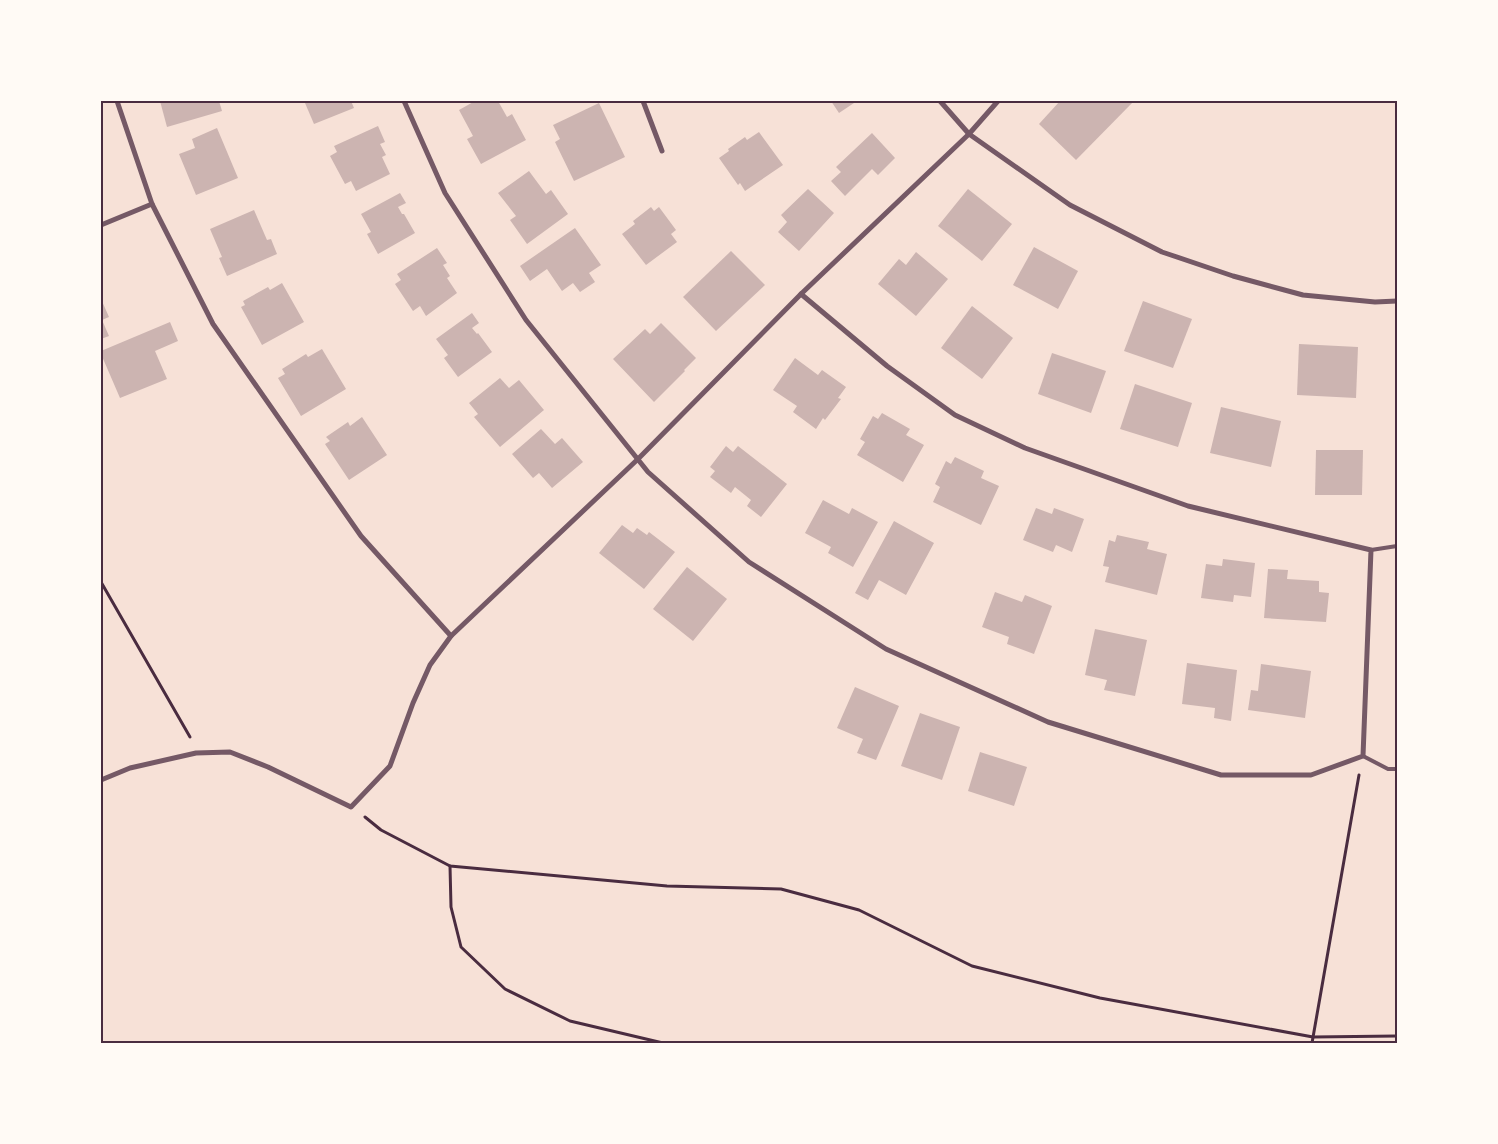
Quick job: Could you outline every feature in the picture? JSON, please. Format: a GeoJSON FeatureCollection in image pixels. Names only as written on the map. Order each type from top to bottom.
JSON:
{"type":"FeatureCollection","features":[{"type":"Feature","properties":{"kind":"street"},"geometry":{"type":"LineString","coordinates":[[117,101],[152,204],[214,324],[361,536],[451,636]]}},
{"type":"Feature","properties":{"kind":"street"},"geometry":{"type":"LineString","coordinates":[[404,101],[445,193],[526,320],[648,472],[749,562],[886,649],[1048,722],[1221,775],[1311,775],[1363,756],[1371,550],[1188,506],[1025,448],[955,415],[887,366],[801,294]]}},
{"type":"Feature","properties":{"kind":"street"},"geometry":{"type":"LineString","coordinates":[[643,101],[662,150]]}},
{"type":"Feature","properties":{"kind":"street"},"geometry":{"type":"LineString","coordinates":[[940,101],[968,134],[1070,205],[1162,252],[1233,276],[1303,295],[1375,302],[1397,301]]}},
{"type":"Feature","properties":{"kind":"street"},"geometry":{"type":"LineString","coordinates":[[101,780],[130,768],[196,753],[230,752],[268,767],[351,807],[390,766],[413,703],[430,665],[451,636],[638,459],[801,294],[968,134],[998,101]]}},
{"type":"Feature","properties":{"kind":"street"},"geometry":{"type":"LineString","coordinates":[[101,225],[152,204]]}},
{"type":"Feature","properties":{"kind":"lane"},"geometry":{"type":"LineString","coordinates":[[1371,550],[1397,546]]}},
{"type":"Feature","properties":{"kind":"lane"},"geometry":{"type":"LineString","coordinates":[[1363,756],[1388,769],[1397,769]]}},
{"type":"Feature","properties":{"kind":"path"},"geometry":{"type":"LineString","coordinates":[[101,582],[191,740],[196,753]]}},
{"type":"Feature","properties":{"kind":"path"},"geometry":{"type":"LineString","coordinates":[[1312,1043],[1363,756]]}},
{"type":"Feature","properties":{"kind":"path"},"geometry":{"type":"LineString","coordinates":[[351,807],[382,830],[450,866],[667,886],[781,889],[859,910],[972,966],[1100,998],[1314,1037],[1397,1036]]}},
{"type":"Feature","properties":{"kind":"path"},"geometry":{"type":"LineString","coordinates":[[450,866],[450,907],[461,947],[505,989],[570,1021],[663,1043]]}},
{"type":"Feature","properties":{"kind":"building"},"geometry":{"type":"Polygon","coordinates":[[[160,101],[219,101],[222,111],[167,127],[160,101]]]}},
{"type":"Feature","properties":{"kind":"building"},"geometry":{"type":"Polygon","coordinates":[[[309,101],[351,101],[354,108],[314,124],[305,103],[309,101]]]}},
{"type":"Feature","properties":{"kind":"building"},"geometry":{"type":"Polygon","coordinates":[[[475,101],[498,101],[507,117],[512,114],[526,140],[481,164],[467,139],[473,136],[459,110],[475,101]]]}},
{"type":"Feature","properties":{"kind":"building"},"geometry":{"type":"Polygon","coordinates":[[[831,101],[857,101],[839,113],[831,101]]]}},
{"type":"Feature","properties":{"kind":"building"},"geometry":{"type":"Polygon","coordinates":[[[1060,101],[1134,101],[1076,160],[1039,124],[1060,101]]]}},
{"type":"Feature","properties":{"kind":"building"},"geometry":{"type":"Polygon","coordinates":[[[599,103],[625,157],[574,181],[555,142],[560,139],[553,125],[599,103]]]}},
{"type":"Feature","properties":{"kind":"building"},"geometry":{"type":"Polygon","coordinates":[[[378,126],[385,142],[380,144],[386,155],[382,157],[390,174],[356,191],[351,181],[345,184],[330,156],[337,152],[334,146],[378,126]]]}},
{"type":"Feature","properties":{"kind":"building"},"geometry":{"type":"Polygon","coordinates":[[[217,128],[238,178],[196,195],[179,154],[195,148],[192,139],[217,128]]]}},
{"type":"Feature","properties":{"kind":"building"},"geometry":{"type":"Polygon","coordinates":[[[759,132],[783,165],[745,191],[740,183],[738,185],[719,158],[745,137],[747,140],[759,132]]]}},
{"type":"Feature","properties":{"kind":"building"},"geometry":{"type":"Polygon","coordinates":[[[872,133],[895,158],[878,175],[872,169],[845,196],[831,181],[841,172],[836,167],[872,133]]]}},
{"type":"Feature","properties":{"kind":"building"},"geometry":{"type":"Polygon","coordinates":[[[529,171],[546,194],[551,190],[568,214],[527,244],[510,220],[516,216],[498,193],[529,171]]]}},
{"type":"Feature","properties":{"kind":"building"},"geometry":{"type":"Polygon","coordinates":[[[808,189],[834,213],[799,251],[778,232],[787,222],[781,215],[808,189]]]}},
{"type":"Feature","properties":{"kind":"building"},"geometry":{"type":"Polygon","coordinates":[[[968,189],[1012,224],[982,261],[938,226],[968,189]]]}},
{"type":"Feature","properties":{"kind":"building"},"geometry":{"type":"Polygon","coordinates":[[[400,193],[406,203],[398,207],[415,233],[378,254],[367,234],[371,232],[361,214],[400,193]]]}},
{"type":"Feature","properties":{"kind":"building"},"geometry":{"type":"Polygon","coordinates":[[[651,207],[654,211],[659,207],[676,230],[671,234],[677,242],[646,265],[622,234],[635,224],[633,221],[651,207]]]}},
{"type":"Feature","properties":{"kind":"building"},"geometry":{"type":"Polygon","coordinates":[[[254,210],[267,240],[271,239],[277,254],[227,276],[219,258],[222,257],[210,229],[254,210]]]}},
{"type":"Feature","properties":{"kind":"building"},"geometry":{"type":"Polygon","coordinates":[[[575,228],[601,265],[589,273],[595,282],[580,292],[573,283],[562,291],[547,269],[530,281],[520,266],[575,228]]]}},
{"type":"Feature","properties":{"kind":"building"},"geometry":{"type":"Polygon","coordinates":[[[1034,247],[1078,271],[1058,309],[1013,285],[1034,247]]]}},
{"type":"Feature","properties":{"kind":"building"},"geometry":{"type":"Polygon","coordinates":[[[437,248],[447,263],[443,265],[450,276],[447,278],[457,293],[426,316],[420,306],[413,311],[395,284],[401,280],[397,274],[437,248]]]}},
{"type":"Feature","properties":{"kind":"building"},"geometry":{"type":"Polygon","coordinates":[[[731,251],[765,285],[716,331],[683,297],[731,251]]]}},
{"type":"Feature","properties":{"kind":"building"},"geometry":{"type":"Polygon","coordinates":[[[916,252],[948,279],[916,316],[878,284],[899,259],[906,265],[916,252]]]}},
{"type":"Feature","properties":{"kind":"building"},"geometry":{"type":"Polygon","coordinates":[[[282,283],[304,322],[262,345],[241,307],[245,305],[243,301],[268,287],[270,290],[282,283]]]}},
{"type":"Feature","properties":{"kind":"building"},"geometry":{"type":"Polygon","coordinates":[[[101,299],[109,317],[102,320],[109,336],[101,339],[101,299]]]}},
{"type":"Feature","properties":{"kind":"building"},"geometry":{"type":"Polygon","coordinates":[[[1143,301],[1192,319],[1173,368],[1124,351],[1143,301]]]}},
{"type":"Feature","properties":{"kind":"building"},"geometry":{"type":"Polygon","coordinates":[[[972,306],[1013,338],[982,379],[941,348],[972,306]]]}},
{"type":"Feature","properties":{"kind":"building"},"geometry":{"type":"Polygon","coordinates":[[[472,313],[479,323],[472,328],[492,352],[458,377],[444,358],[448,355],[436,339],[472,313]]]}},
{"type":"Feature","properties":{"kind":"building"},"geometry":{"type":"Polygon","coordinates":[[[170,322],[178,341],[155,351],[167,379],[120,398],[101,351],[170,322]]]}},
{"type":"Feature","properties":{"kind":"building"},"geometry":{"type":"Polygon","coordinates":[[[661,323],[696,358],[654,402],[613,359],[645,329],[650,334],[661,323]]]}},
{"type":"Feature","properties":{"kind":"building"},"geometry":{"type":"Polygon","coordinates":[[[1299,344],[1358,347],[1356,398],[1297,395],[1299,344]]]}},
{"type":"Feature","properties":{"kind":"building"},"geometry":{"type":"Polygon","coordinates":[[[322,349],[346,389],[301,416],[278,378],[285,374],[282,369],[306,354],[308,357],[322,349]]]}},
{"type":"Feature","properties":{"kind":"building"},"geometry":{"type":"Polygon","coordinates":[[[1052,353],[1106,371],[1091,413],[1038,394],[1052,353]]]}},
{"type":"Feature","properties":{"kind":"building"},"geometry":{"type":"Polygon","coordinates":[[[795,358],[818,375],[822,370],[846,387],[838,398],[841,399],[825,420],[823,418],[816,429],[793,412],[797,406],[773,390],[795,358]]]}},
{"type":"Feature","properties":{"kind":"building"},"geometry":{"type":"Polygon","coordinates":[[[500,378],[509,388],[519,380],[544,410],[500,447],[474,417],[478,414],[469,403],[500,378]]]}},
{"type":"Feature","properties":{"kind":"building"},"geometry":{"type":"Polygon","coordinates":[[[1135,384],[1192,403],[1178,447],[1120,429],[1135,384]]]}},
{"type":"Feature","properties":{"kind":"building"},"geometry":{"type":"Polygon","coordinates":[[[1221,407],[1281,421],[1271,467],[1210,453],[1221,407]]]}},
{"type":"Feature","properties":{"kind":"building"},"geometry":{"type":"Polygon","coordinates":[[[882,413],[910,429],[906,435],[924,445],[903,482],[857,455],[865,442],[860,439],[873,416],[878,419],[882,413]]]}},
{"type":"Feature","properties":{"kind":"building"},"geometry":{"type":"Polygon","coordinates":[[[362,417],[387,455],[349,480],[325,444],[330,441],[326,437],[348,422],[350,426],[362,417]]]}},
{"type":"Feature","properties":{"kind":"building"},"geometry":{"type":"Polygon","coordinates":[[[541,429],[555,444],[562,438],[583,462],[552,488],[539,473],[533,478],[512,454],[541,429]]]}},
{"type":"Feature","properties":{"kind":"building"},"geometry":{"type":"Polygon","coordinates":[[[726,446],[733,452],[738,446],[787,484],[761,517],[747,506],[751,500],[735,487],[731,493],[710,477],[715,471],[710,467],[726,446]]]}},
{"type":"Feature","properties":{"kind":"building"},"geometry":{"type":"Polygon","coordinates":[[[1316,450],[1363,450],[1362,495],[1315,495],[1316,450]]]}},
{"type":"Feature","properties":{"kind":"building"},"geometry":{"type":"Polygon","coordinates":[[[955,457],[984,471],[981,478],[999,486],[981,525],[933,502],[940,487],[935,484],[946,461],[951,464],[955,457]]]}},
{"type":"Feature","properties":{"kind":"building"},"geometry":{"type":"Polygon","coordinates":[[[823,500],[849,514],[852,508],[878,522],[853,567],[828,553],[831,547],[805,533],[823,500]]]}},
{"type":"Feature","properties":{"kind":"building"},"geometry":{"type":"Polygon","coordinates":[[[1036,508],[1052,514],[1054,508],[1084,519],[1072,552],[1056,545],[1053,552],[1023,540],[1036,508]]]}},
{"type":"Feature","properties":{"kind":"building"},"geometry":{"type":"Polygon","coordinates":[[[894,521],[934,543],[906,595],[879,580],[868,600],[855,593],[894,521]]]}},
{"type":"Feature","properties":{"kind":"building"},"geometry":{"type":"Polygon","coordinates":[[[622,525],[633,533],[637,528],[647,535],[649,532],[675,552],[644,589],[599,553],[622,525]]]}},
{"type":"Feature","properties":{"kind":"building"},"geometry":{"type":"Polygon","coordinates":[[[1117,535],[1149,542],[1147,549],[1167,554],[1157,595],[1105,582],[1109,567],[1103,566],[1109,540],[1115,542],[1117,535]]]}},
{"type":"Feature","properties":{"kind":"building"},"geometry":{"type":"Polygon","coordinates":[[[1223,559],[1255,563],[1251,597],[1234,595],[1233,602],[1201,598],[1206,564],[1222,566],[1223,559]]]}},
{"type":"Feature","properties":{"kind":"building"},"geometry":{"type":"Polygon","coordinates":[[[687,567],[727,599],[693,641],[653,609],[687,567]]]}},
{"type":"Feature","properties":{"kind":"building"},"geometry":{"type":"Polygon","coordinates":[[[1268,569],[1288,570],[1287,579],[1319,581],[1319,592],[1329,593],[1326,622],[1264,618],[1268,569]]]}},
{"type":"Feature","properties":{"kind":"building"},"geometry":{"type":"Polygon","coordinates":[[[995,592],[1022,602],[1025,595],[1052,606],[1034,654],[1007,644],[1009,637],[982,627],[995,592]]]}},
{"type":"Feature","properties":{"kind":"building"},"geometry":{"type":"Polygon","coordinates":[[[1095,629],[1147,640],[1135,696],[1104,690],[1107,680],[1085,675],[1095,629]]]}},
{"type":"Feature","properties":{"kind":"building"},"geometry":{"type":"Polygon","coordinates":[[[1187,663],[1237,670],[1231,721],[1214,718],[1215,708],[1182,704],[1187,663]]]}},
{"type":"Feature","properties":{"kind":"building"},"geometry":{"type":"Polygon","coordinates":[[[1261,664],[1311,671],[1305,718],[1248,710],[1251,690],[1258,691],[1261,664]]]}},
{"type":"Feature","properties":{"kind":"building"},"geometry":{"type":"Polygon","coordinates":[[[855,687],[899,706],[876,760],[857,753],[863,739],[837,728],[855,687]]]}},
{"type":"Feature","properties":{"kind":"building"},"geometry":{"type":"Polygon","coordinates":[[[920,713],[960,727],[942,780],[901,766],[920,713]]]}},
{"type":"Feature","properties":{"kind":"building"},"geometry":{"type":"Polygon","coordinates":[[[980,752],[1027,767],[1014,806],[968,791],[980,752]]]}}]}
